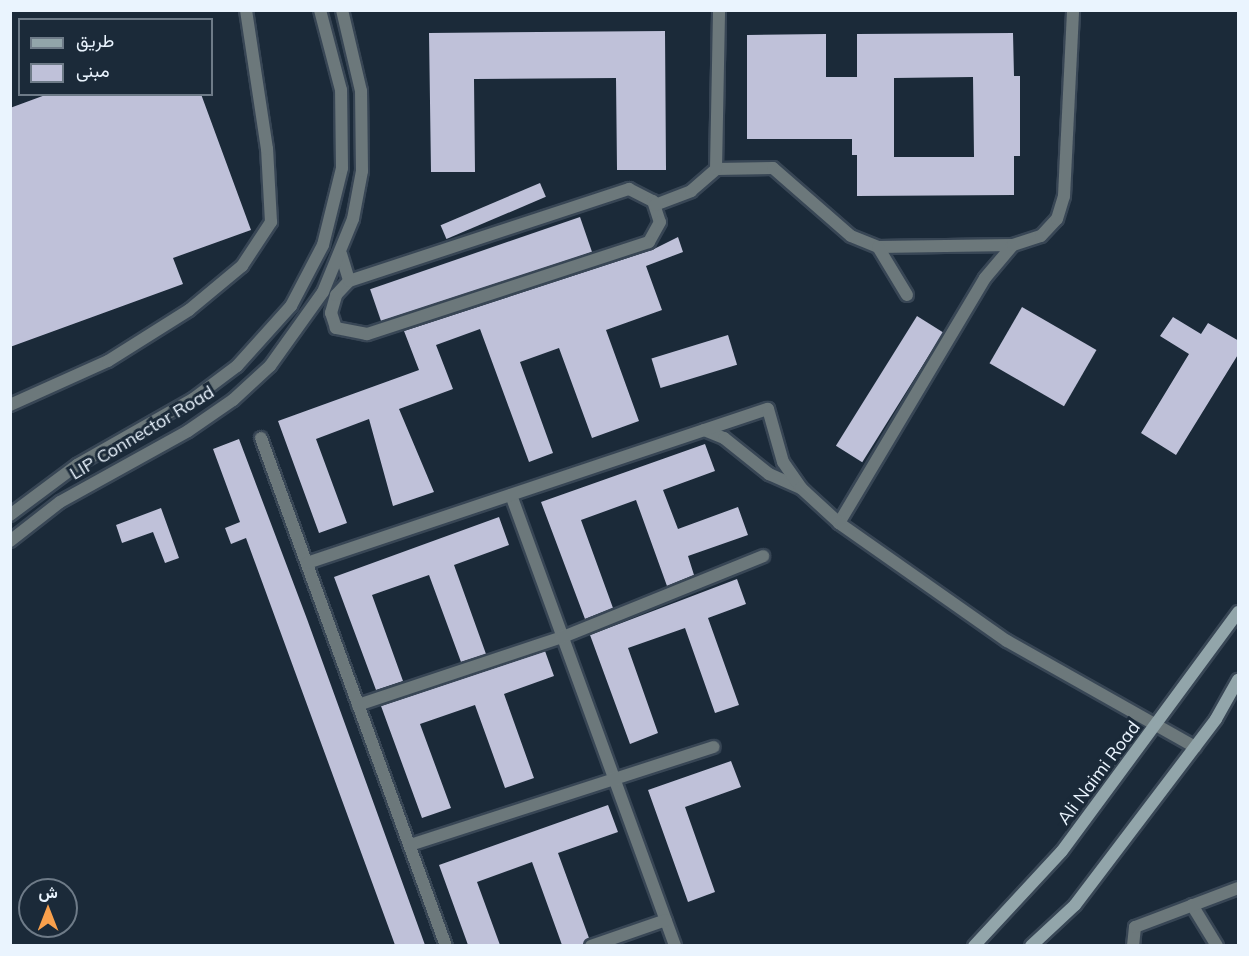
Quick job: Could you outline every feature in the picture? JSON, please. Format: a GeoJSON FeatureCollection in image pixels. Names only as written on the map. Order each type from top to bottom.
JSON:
{"type":"FeatureCollection","features":[{"type":"Feature","properties":{"kind":"main road","name":"Ali Naimi Road"},"geometry":{"type":"LineString","coordinates":[[974,945],[1062,851],[1158,725],[1239,612]]}},
{"type":"Feature","properties":{"kind":"main road"},"geometry":{"type":"LineString","coordinates":[[1031,945],[1075,905],[1195,747],[1239,680]]}},
{"type":"Feature","properties":{"kind":"street"},"geometry":{"type":"LineString","coordinates":[[10,405],[108,361],[189,310],[242,266],[271,222],[267,149],[246,10]]}},
{"type":"Feature","properties":{"kind":"street","name":"LIP Connector Road"},"geometry":{"type":"LineString","coordinates":[[10,515],[77,465],[219,380],[264,340],[291,306],[322,245],[342,168],[341,90],[320,10]]}},
{"type":"Feature","properties":{"kind":"street","name":"LIP Connector Road"},"geometry":{"type":"LineString","coordinates":[[10,541],[60,502],[188,431],[233,400],[270,366],[295,332],[341,254],[362,171],[364,127],[361,91],[342,10]]}},
{"type":"Feature","properties":{"kind":"street"},"geometry":{"type":"LineString","coordinates":[[716,169],[719,10]]}},
{"type":"Feature","properties":{"kind":"street"},"geometry":{"type":"LineString","coordinates":[[655,205],[691,191],[716,169],[773,168],[851,236],[878,247],[1013,245],[1041,236],[1057,219],[1065,196],[1073,10]]}},
{"type":"Feature","properties":{"kind":"street"},"geometry":{"type":"LineString","coordinates":[[629,189],[645,193],[655,205],[660,222],[649,242],[367,334],[336,328],[331,313],[336,295],[349,281],[629,189]]}},
{"type":"Feature","properties":{"kind":"street"},"geometry":{"type":"LineString","coordinates":[[839,523],[985,278],[1013,245]]}},
{"type":"Feature","properties":{"kind":"street"},"geometry":{"type":"LineString","coordinates":[[878,247],[907,296]]}},
{"type":"Feature","properties":{"kind":"street"},"geometry":{"type":"LineString","coordinates":[[341,254],[349,281]]}},
{"type":"Feature","properties":{"kind":"street"},"geometry":{"type":"LineString","coordinates":[[307,563],[768,409],[783,462],[801,488],[839,523],[1007,641],[1195,747]]}},
{"type":"Feature","properties":{"kind":"street"},"geometry":{"type":"LineString","coordinates":[[704,430],[724,438],[769,474],[801,488]]}},
{"type":"Feature","properties":{"kind":"street"},"geometry":{"type":"LineString","coordinates":[[261,438],[446,945]]}},
{"type":"Feature","properties":{"kind":"street"},"geometry":{"type":"LineString","coordinates":[[511,495],[675,945]]}},
{"type":"Feature","properties":{"kind":"street"},"geometry":{"type":"LineString","coordinates":[[358,705],[563,637],[763,556]]}},
{"type":"Feature","properties":{"kind":"street"},"geometry":{"type":"LineString","coordinates":[[410,845],[614,777],[714,747]]}},
{"type":"Feature","properties":{"kind":"street"},"geometry":{"type":"LineString","coordinates":[[1133,945],[1135,927],[1239,888]]}},
{"type":"Feature","properties":{"kind":"street"},"geometry":{"type":"LineString","coordinates":[[1192,905],[1217,945]]}},
{"type":"Feature","properties":{"kind":"street"},"geometry":{"type":"LineString","coordinates":[[591,945],[666,921]]}},
{"type":"Feature","properties":{"kind":"building"},"geometry":{"type":"Polygon","coordinates":[[[665,31],[666,170],[617,170],[616,78],[474,79],[475,172],[431,172],[429,33],[665,31]]]}},
{"type":"Feature","properties":{"kind":"building"},"geometry":{"type":"Polygon","coordinates":[[[1013,33],[1014,76],[1020,76],[1020,156],[1014,156],[1014,195],[857,196],[857,155],[852,155],[852,139],[747,139],[747,35],[826,34],[826,77],[857,77],[857,34],[1013,33]],[[973,77],[894,78],[894,157],[974,157],[973,77]]]}},
{"type":"Feature","properties":{"kind":"building"},"geometry":{"type":"Polygon","coordinates":[[[43,96],[202,96],[251,230],[173,258],[183,284],[10,347],[10,108],[43,96]]]}},
{"type":"Feature","properties":{"kind":"building"},"geometry":{"type":"Polygon","coordinates":[[[540,183],[546,197],[446,239],[441,225],[540,183]]]}},
{"type":"Feature","properties":{"kind":"building"},"geometry":{"type":"Polygon","coordinates":[[[580,217],[592,252],[382,324],[370,289],[580,217]]]}},
{"type":"Feature","properties":{"kind":"building"},"geometry":{"type":"Polygon","coordinates":[[[678,237],[683,252],[646,266],[662,310],[606,330],[639,421],[592,438],[559,348],[520,362],[553,453],[529,462],[480,329],[436,345],[453,389],[399,409],[434,492],[393,506],[369,419],[316,439],[347,523],[319,533],[278,421],[419,370],[404,331],[652,250],[678,237]]]}},
{"type":"Feature","properties":{"kind":"building"},"geometry":{"type":"Polygon","coordinates":[[[1022,307],[1096,350],[1064,406],[990,363],[1022,307]]]}},
{"type":"Feature","properties":{"kind":"building"},"geometry":{"type":"Polygon","coordinates":[[[917,316],[943,332],[862,462],[836,446],[917,316]]]}},
{"type":"Feature","properties":{"kind":"building"},"geometry":{"type":"Polygon","coordinates":[[[1173,317],[1201,334],[1208,323],[1239,341],[1239,353],[1176,455],[1141,433],[1189,354],[1160,336],[1173,317]]]}},
{"type":"Feature","properties":{"kind":"building"},"geometry":{"type":"Polygon","coordinates":[[[728,335],[737,365],[661,388],[651,358],[728,335]]]}},
{"type":"Feature","properties":{"kind":"building"},"geometry":{"type":"Polygon","coordinates":[[[239,439],[425,945],[395,945],[246,538],[231,544],[225,528],[240,522],[213,449],[239,439]]]}},
{"type":"Feature","properties":{"kind":"building"},"geometry":{"type":"Polygon","coordinates":[[[705,444],[715,471],[663,490],[678,529],[738,507],[748,535],[688,556],[694,575],[667,586],[636,500],[581,520],[613,608],[585,619],[541,502],[705,444]]]}},
{"type":"Feature","properties":{"kind":"building"},"geometry":{"type":"Polygon","coordinates":[[[161,508],[179,558],[165,563],[153,532],[122,543],[116,525],[161,508]]]}},
{"type":"Feature","properties":{"kind":"building"},"geometry":{"type":"Polygon","coordinates":[[[499,517],[509,545],[454,565],[486,654],[461,662],[429,575],[372,595],[403,681],[376,690],[334,577],[499,517]]]}},
{"type":"Feature","properties":{"kind":"building"},"geometry":{"type":"Polygon","coordinates":[[[737,579],[746,604],[708,618],[739,705],[715,713],[685,628],[628,648],[658,733],[630,744],[590,635],[737,579]]]}},
{"type":"Feature","properties":{"kind":"building"},"geometry":{"type":"Polygon","coordinates":[[[545,651],[554,676],[504,694],[534,778],[505,788],[475,705],[420,724],[451,808],[422,818],[381,706],[545,651]]]}},
{"type":"Feature","properties":{"kind":"building"},"geometry":{"type":"Polygon","coordinates":[[[731,761],[741,787],[685,807],[715,892],[688,902],[648,790],[731,761]]]}},
{"type":"Feature","properties":{"kind":"building"},"geometry":{"type":"Polygon","coordinates":[[[608,805],[618,832],[558,853],[589,938],[583,945],[562,945],[532,862],[477,882],[500,945],[468,945],[439,865],[608,805]]]}}]}
